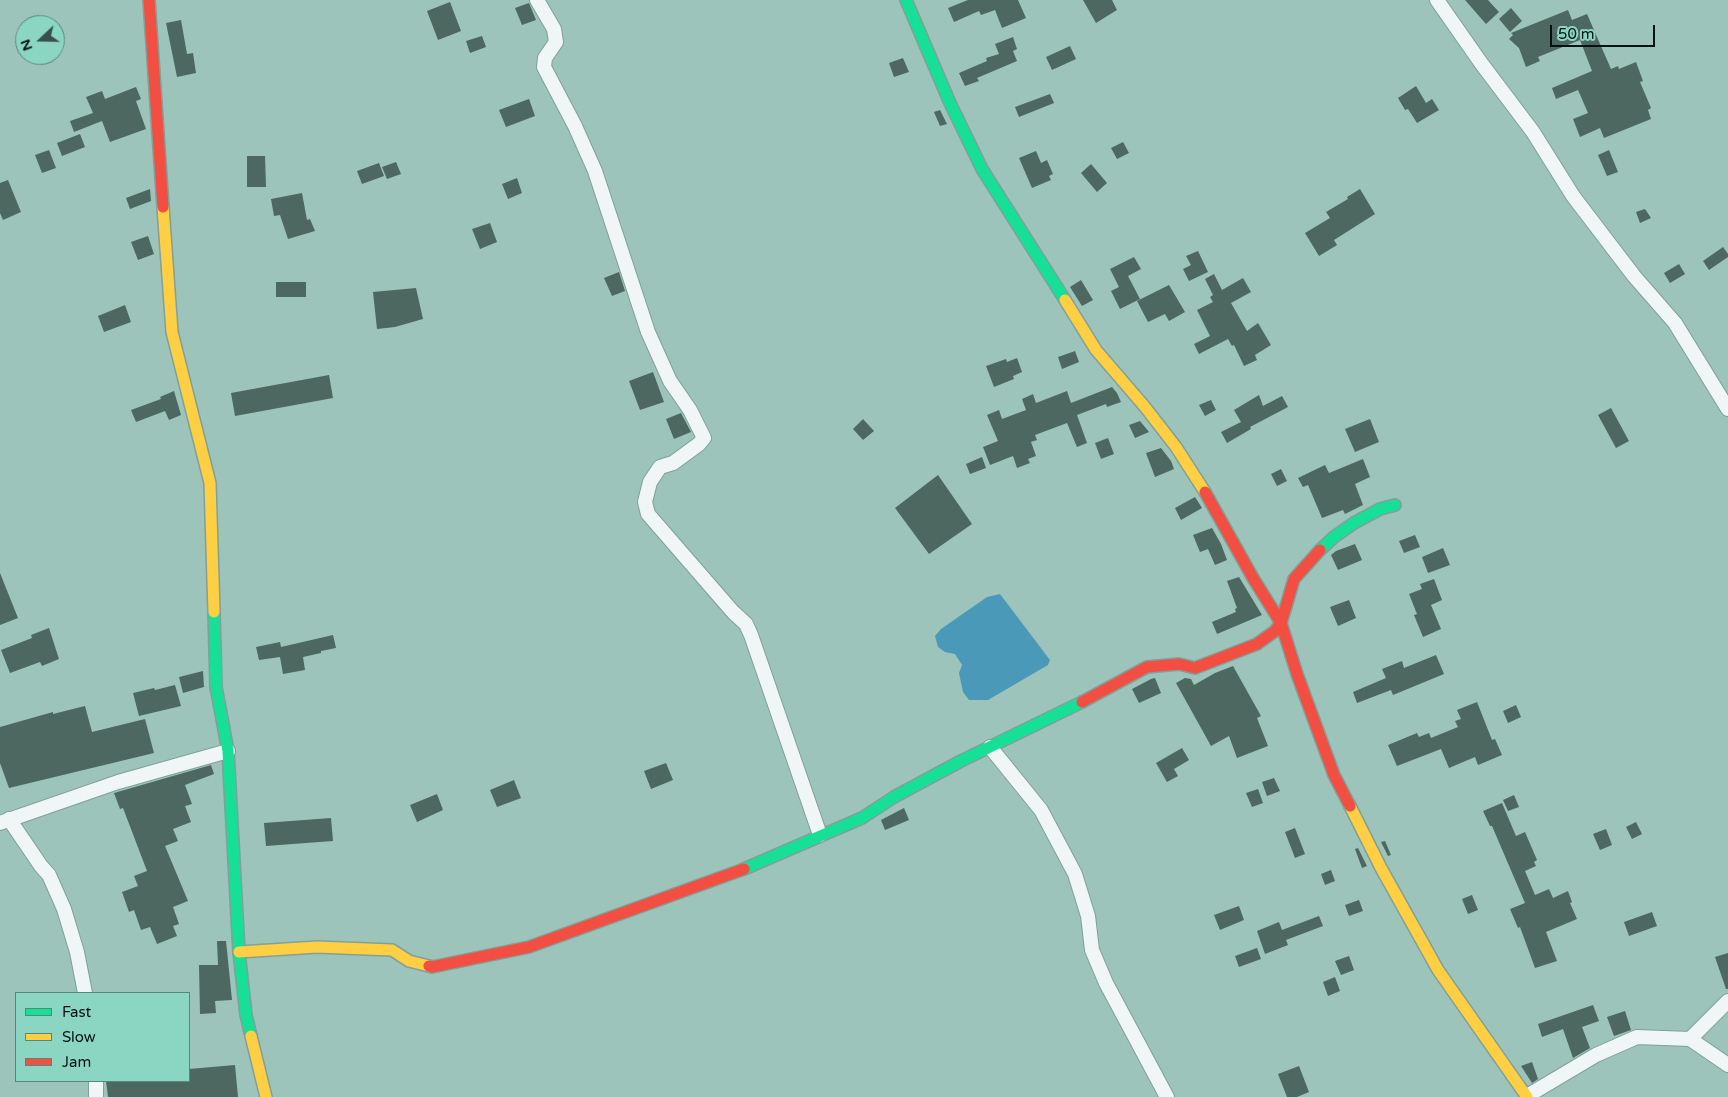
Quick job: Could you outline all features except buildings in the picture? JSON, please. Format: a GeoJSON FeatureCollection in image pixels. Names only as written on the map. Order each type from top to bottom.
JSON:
{"type":"FeatureCollection","features":[{"type":"Feature","properties":{"kind":"street"},"geometry":{"type":"LineString","coordinates":[[150,0],[172,332],[210,483],[216,687],[228,751],[239,952],[246,1015],[266,1097]]}},
{"type":"Feature","properties":{"kind":"street"},"geometry":{"type":"LineString","coordinates":[[537,0],[554,29],[556,42],[545,58],[544,67],[575,126],[595,171],[648,332],[670,380],[690,410],[704,438],[699,444],[674,462],[660,467],[650,482],[645,502],[648,514],[733,612],[746,624],[752,635],[820,835]]}},
{"type":"Feature","properties":{"kind":"street"},"geometry":{"type":"LineString","coordinates":[[906,0],[950,103],[982,169],[1096,350],[1176,446],[1213,504],[1280,623],[1334,775],[1381,868],[1438,970],[1527,1097],[1596,1055],[1637,1037],[1690,1040],[1728,1065]]}},
{"type":"Feature","properties":{"kind":"street"},"geometry":{"type":"LineString","coordinates":[[1437,0],[1480,63],[1533,132],[1573,196],[1634,276],[1675,323],[1728,408]]}},
{"type":"Feature","properties":{"kind":"street"},"geometry":{"type":"LineString","coordinates":[[239,952],[317,947],[392,950],[409,960],[432,967],[529,948],[762,862],[862,818],[894,796],[961,761],[1058,715],[1147,667],[1179,664],[1195,668],[1257,644],[1275,632],[1280,623],[1294,579],[1310,558],[1354,523],[1380,509],[1395,504]]}},
{"type":"Feature","properties":{"kind":"street"},"geometry":{"type":"LineString","coordinates":[[990,747],[1041,810],[1075,874],[1088,916],[1092,950],[1106,983],[1167,1097]]}},
{"type":"Feature","properties":{"kind":"street"},"geometry":{"type":"LineString","coordinates":[[85,992],[77,952],[64,909],[49,876],[5,821],[118,782],[228,751]]}},
{"type":"Feature","properties":{"kind":"street"},"geometry":{"type":"LineString","coordinates":[[1690,1040],[1728,1001]]}},
{"type":"Feature","properties":{"kind":"street"},"geometry":{"type":"LineString","coordinates":[[96,1082],[96,1097]]}},
{"type":"Feature","properties":{"kind":"water"},"geometry":{"type":"Polygon","coordinates":[[[1000,594],[1050,660],[1048,665],[988,700],[969,700],[963,692],[959,673],[962,665],[955,654],[945,652],[938,647],[935,636],[941,629],[987,597],[1000,594]]]}},
{"type":"Feature","properties":{"kind":"traffic: fast"},"geometry":{"type":"LineString","coordinates":[[906,0],[950,103],[982,169],[1065,300]]}},
{"type":"Feature","properties":{"kind":"traffic: fast"},"geometry":{"type":"LineString","coordinates":[[1320,550],[1354,523],[1380,509],[1395,505]]}},
{"type":"Feature","properties":{"kind":"traffic: fast"},"geometry":{"type":"LineString","coordinates":[[214,612],[216,687],[228,751],[239,952],[246,1015],[251,1036]]}},
{"type":"Feature","properties":{"kind":"traffic: fast"},"geometry":{"type":"LineString","coordinates":[[744,869],[862,818],[894,797],[961,761],[1082,702]]}},
{"type":"Feature","properties":{"kind":"traffic: slow"},"geometry":{"type":"LineString","coordinates":[[163,207],[172,332],[210,483],[214,612]]}},
{"type":"Feature","properties":{"kind":"traffic: slow"},"geometry":{"type":"LineString","coordinates":[[1065,300],[1096,350],[1145,407],[1176,447],[1205,492]]}},
{"type":"Feature","properties":{"kind":"traffic: slow"},"geometry":{"type":"LineString","coordinates":[[1350,806],[1381,868],[1438,970],[1527,1097]]}},
{"type":"Feature","properties":{"kind":"traffic: slow"},"geometry":{"type":"LineString","coordinates":[[239,952],[317,947],[392,950],[409,961],[429,966]]}},
{"type":"Feature","properties":{"kind":"traffic: slow"},"geometry":{"type":"LineString","coordinates":[[251,1036],[266,1097]]}},
{"type":"Feature","properties":{"kind":"traffic: jam"},"geometry":{"type":"LineString","coordinates":[[149,0],[163,207]]}},
{"type":"Feature","properties":{"kind":"traffic: jam"},"geometry":{"type":"LineString","coordinates":[[1205,492],[1253,578],[1281,623],[1297,674],[1334,775],[1350,806]]}},
{"type":"Feature","properties":{"kind":"traffic: jam"},"geometry":{"type":"LineString","coordinates":[[1082,702],[1147,667],[1179,664],[1195,668],[1257,644],[1275,631],[1281,623],[1294,579],[1320,550]]}},
{"type":"Feature","properties":{"kind":"traffic: jam"},"geometry":{"type":"LineString","coordinates":[[429,966],[432,967],[529,947],[744,869]]}}]}
